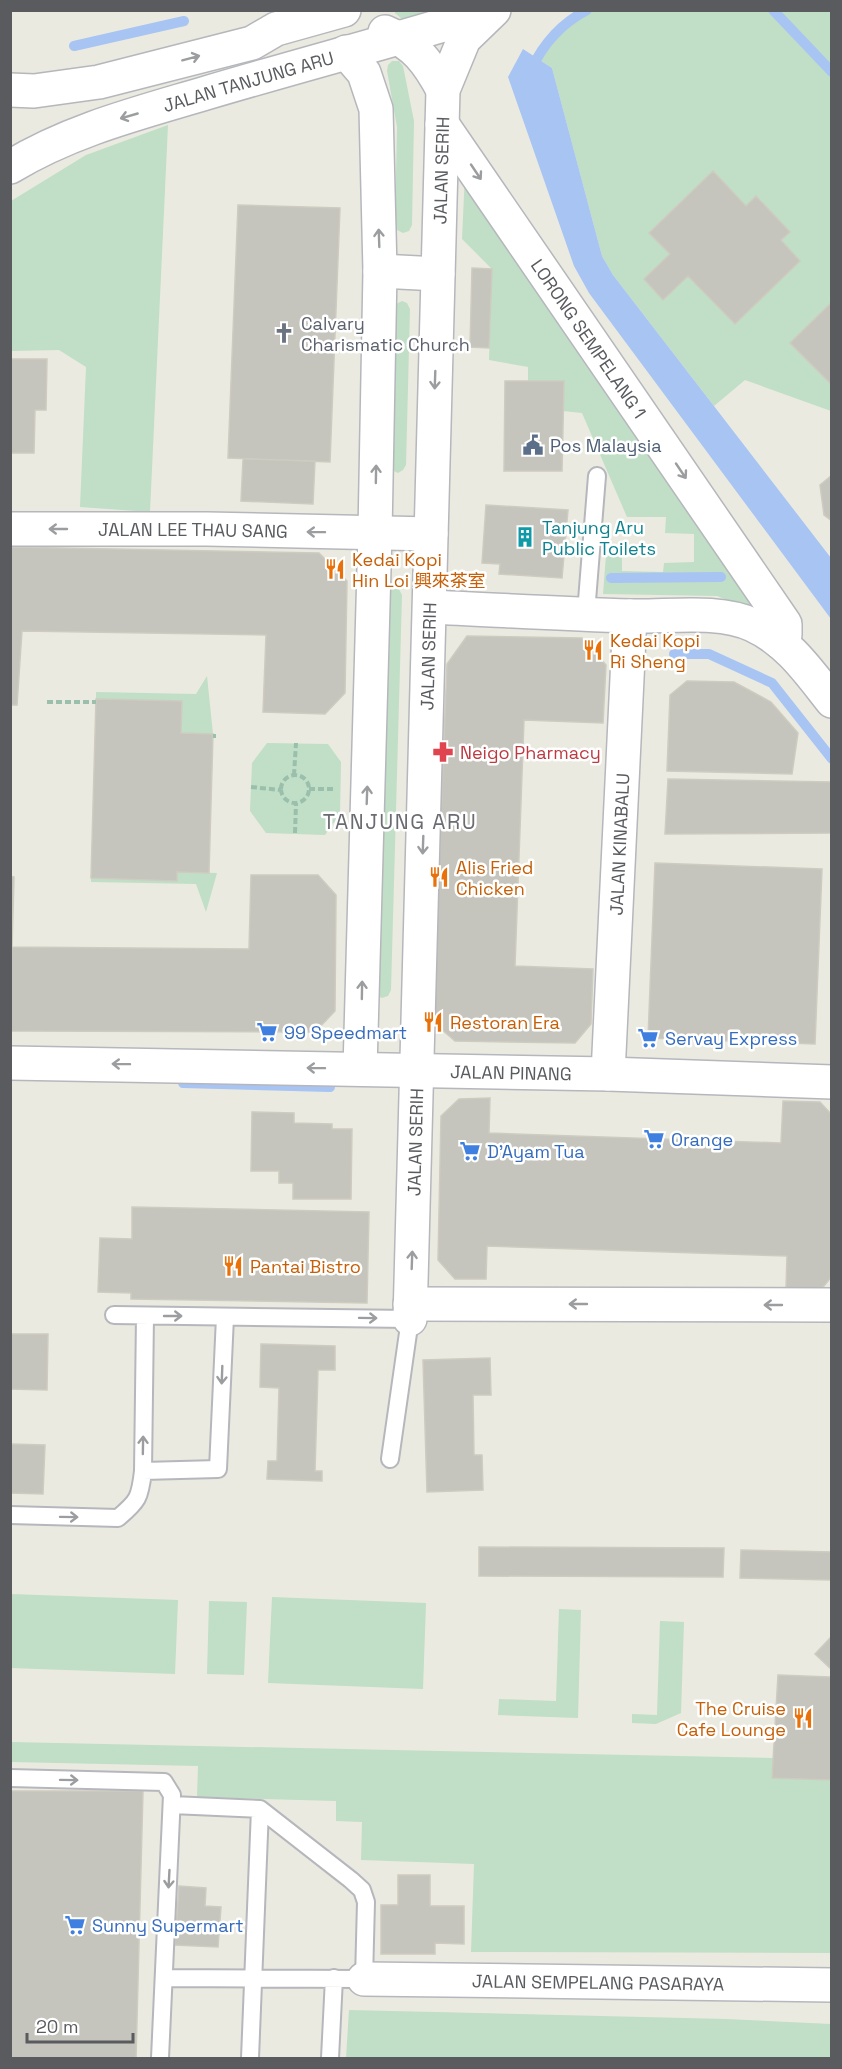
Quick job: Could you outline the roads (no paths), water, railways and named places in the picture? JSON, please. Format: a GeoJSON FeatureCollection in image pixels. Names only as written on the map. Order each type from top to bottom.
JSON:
{"type":"FeatureCollection","features":[{"type":"Feature","properties":{"kind":"street","name":"JALAN TANJUNG ARU"},"geometry":{"type":"LineString","coordinates":[[10,90],[34,91],[99,82],[252,43],[276,28],[344,10]]}},
{"type":"Feature","properties":{"kind":"street","name":"JALAN TANJUNG ARU"},"geometry":{"type":"LineString","coordinates":[[10,167],[52,145],[101,124],[493,10]]}},
{"type":"Feature","properties":{"kind":"street","name":"JALAN SERIH"},"geometry":{"type":"LineString","coordinates":[[410,1311],[443,90],[464,39],[493,10]]}},
{"type":"Feature","properties":{"kind":"street"},"geometry":{"type":"LineString","coordinates":[[252,43],[278,46],[368,25],[402,38],[429,64],[443,90]]}},
{"type":"Feature","properties":{"kind":"street"},"geometry":{"type":"LineString","coordinates":[[346,52],[364,73],[376,110],[380,271],[360,1069]]}},
{"type":"Feature","properties":{"kind":"street","name":"LORONG SEMPELANG 1"},"geometry":{"type":"LineString","coordinates":[[442,124],[785,624],[789,651]]}},
{"type":"Feature","properties":{"kind":"street"},"geometry":{"type":"LineString","coordinates":[[380,271],[438,274]]}},
{"type":"Feature","properties":{"kind":"street","name":"JALAN LEE THAU SANG"},"geometry":{"type":"LineString","coordinates":[[10,529],[207,529],[431,534]]}},
{"type":"Feature","properties":{"kind":"street"},"geometry":{"type":"LineString","coordinates":[[430,607],[630,616],[725,616],[752,624],[773,636],[789,651],[831,701]]}},
{"type":"Feature","properties":{"kind":"street","name":"JALAN KINABALU"},"geometry":{"type":"LineString","coordinates":[[608,1074],[630,616]]}},
{"type":"Feature","properties":{"kind":"street","name":"JALAN PINANG"},"geometry":{"type":"LineString","coordinates":[[10,1063],[608,1074],[831,1082]]}},
{"type":"Feature","properties":{"kind":"street"},"geometry":{"type":"LineString","coordinates":[[410,1311],[831,1305]]}},
{"type":"Feature","properties":{"kind":"street","name":"JALAN SEMPELANG PASARAYA"},"geometry":{"type":"LineString","coordinates":[[349,1978],[831,1984]]}},
{"type":"Feature","properties":{"kind":"lane"},"geometry":{"type":"LineString","coordinates":[[586,614],[597,476]]}},
{"type":"Feature","properties":{"kind":"lane"},"geometry":{"type":"LineString","coordinates":[[114,1315],[225,1317],[410,1311],[390,1459]]}},
{"type":"Feature","properties":{"kind":"lane"},"geometry":{"type":"LineString","coordinates":[[10,1515],[118,1518],[133,1505],[141,1492],[143,1471],[145,1316]]}},
{"type":"Feature","properties":{"kind":"lane"},"geometry":{"type":"LineString","coordinates":[[143,1471],[218,1469],[225,1317]]}},
{"type":"Feature","properties":{"kind":"lane"},"geometry":{"type":"LineString","coordinates":[[10,1778],[164,1782],[172,1795],[160,2058]]}},
{"type":"Feature","properties":{"kind":"lane"},"geometry":{"type":"LineString","coordinates":[[172,1805],[260,1809],[362,1890],[366,1902],[330,2058]]}},
{"type":"Feature","properties":{"kind":"lane"},"geometry":{"type":"LineString","coordinates":[[250,2058],[260,1809]]}},
{"type":"Feature","properties":{"kind":"lane"},"geometry":{"type":"LineString","coordinates":[[164,1978],[349,1978]]}},
{"type":"Feature","properties":{"kind":"water"},"geometry":{"type":"Polygon","coordinates":[[[523,49],[552,68],[602,256],[613,275],[831,558],[831,619],[589,293],[574,266],[508,77],[523,49]]]}},
{"type":"Feature","properties":{"kind":"waterway"},"geometry":{"type":"LineString","coordinates":[[531,70],[541,51],[554,35],[569,21],[587,10]]}},
{"type":"Feature","properties":{"kind":"waterway"},"geometry":{"type":"LineString","coordinates":[[773,10],[832,72]]}},
{"type":"Feature","properties":{"kind":"waterway"},"geometry":{"type":"LineString","coordinates":[[74,46],[184,21]]}},
{"type":"Feature","properties":{"kind":"waterway"},"geometry":{"type":"LineString","coordinates":[[611,578],[721,577]]}},
{"type":"Feature","properties":{"kind":"waterway"},"geometry":{"type":"LineString","coordinates":[[674,654],[709,654],[772,683],[832,759]]}},
{"type":"Feature","properties":{"kind":"waterway"},"geometry":{"type":"LineString","coordinates":[[183,1083],[330,1087]]}},
{"type":"Feature","properties":{"kind":"place","name":"Calvary Charismatic Church"},"geometry":{"type":"Point","coordinates":[284,333]}},
{"type":"Feature","properties":{"kind":"place","name":"Pos Malaysia"},"geometry":{"type":"Point","coordinates":[533,445]}},
{"type":"Feature","properties":{"kind":"place","name":"Tanjung Aru Public Toilets"},"geometry":{"type":"Point","coordinates":[525,537]}},
{"type":"Feature","properties":{"kind":"place","name":"Kedai Kopi Hin Loi 興來茶室"},"geometry":{"type":"Point","coordinates":[335,569]}},
{"type":"Feature","properties":{"kind":"place","name":"Kedai Kopi Ri Sheng"},"geometry":{"type":"Point","coordinates":[593,650]}},
{"type":"Feature","properties":{"kind":"place","name":"Neigo Pharmacy"},"geometry":{"type":"Point","coordinates":[443,752]}},
{"type":"Feature","properties":{"kind":"place","name":"Alis Fried Chicken"},"geometry":{"type":"Point","coordinates":[439,877]}},
{"type":"Feature","properties":{"kind":"place","name":"Restoran Era"},"geometry":{"type":"Point","coordinates":[433,1022]}},
{"type":"Feature","properties":{"kind":"place","name":"99 Speedmart"},"geometry":{"type":"Point","coordinates":[267,1032]}},
{"type":"Feature","properties":{"kind":"place","name":"Servay Express"},"geometry":{"type":"Point","coordinates":[648,1038]}},
{"type":"Feature","properties":{"kind":"place","name":"Orange"},"geometry":{"type":"Point","coordinates":[654,1139]}},
{"type":"Feature","properties":{"kind":"place","name":"D'Ayam Tua"},"geometry":{"type":"Point","coordinates":[470,1151]}},
{"type":"Feature","properties":{"kind":"place","name":"Pantai Bistro"},"geometry":{"type":"Point","coordinates":[233,1266]}},
{"type":"Feature","properties":{"kind":"place","name":"The Cruise Cafe Lounge"},"geometry":{"type":"Point","coordinates":[803,1718]}},
{"type":"Feature","properties":{"kind":"place","name":"Sunny Supermart"},"geometry":{"type":"Point","coordinates":[75,1925]}},
{"type":"Feature","properties":{"kind":"district","name":"TANJUNG ARU"},"geometry":{"type":"Point","coordinates":[400,821]}}]}
